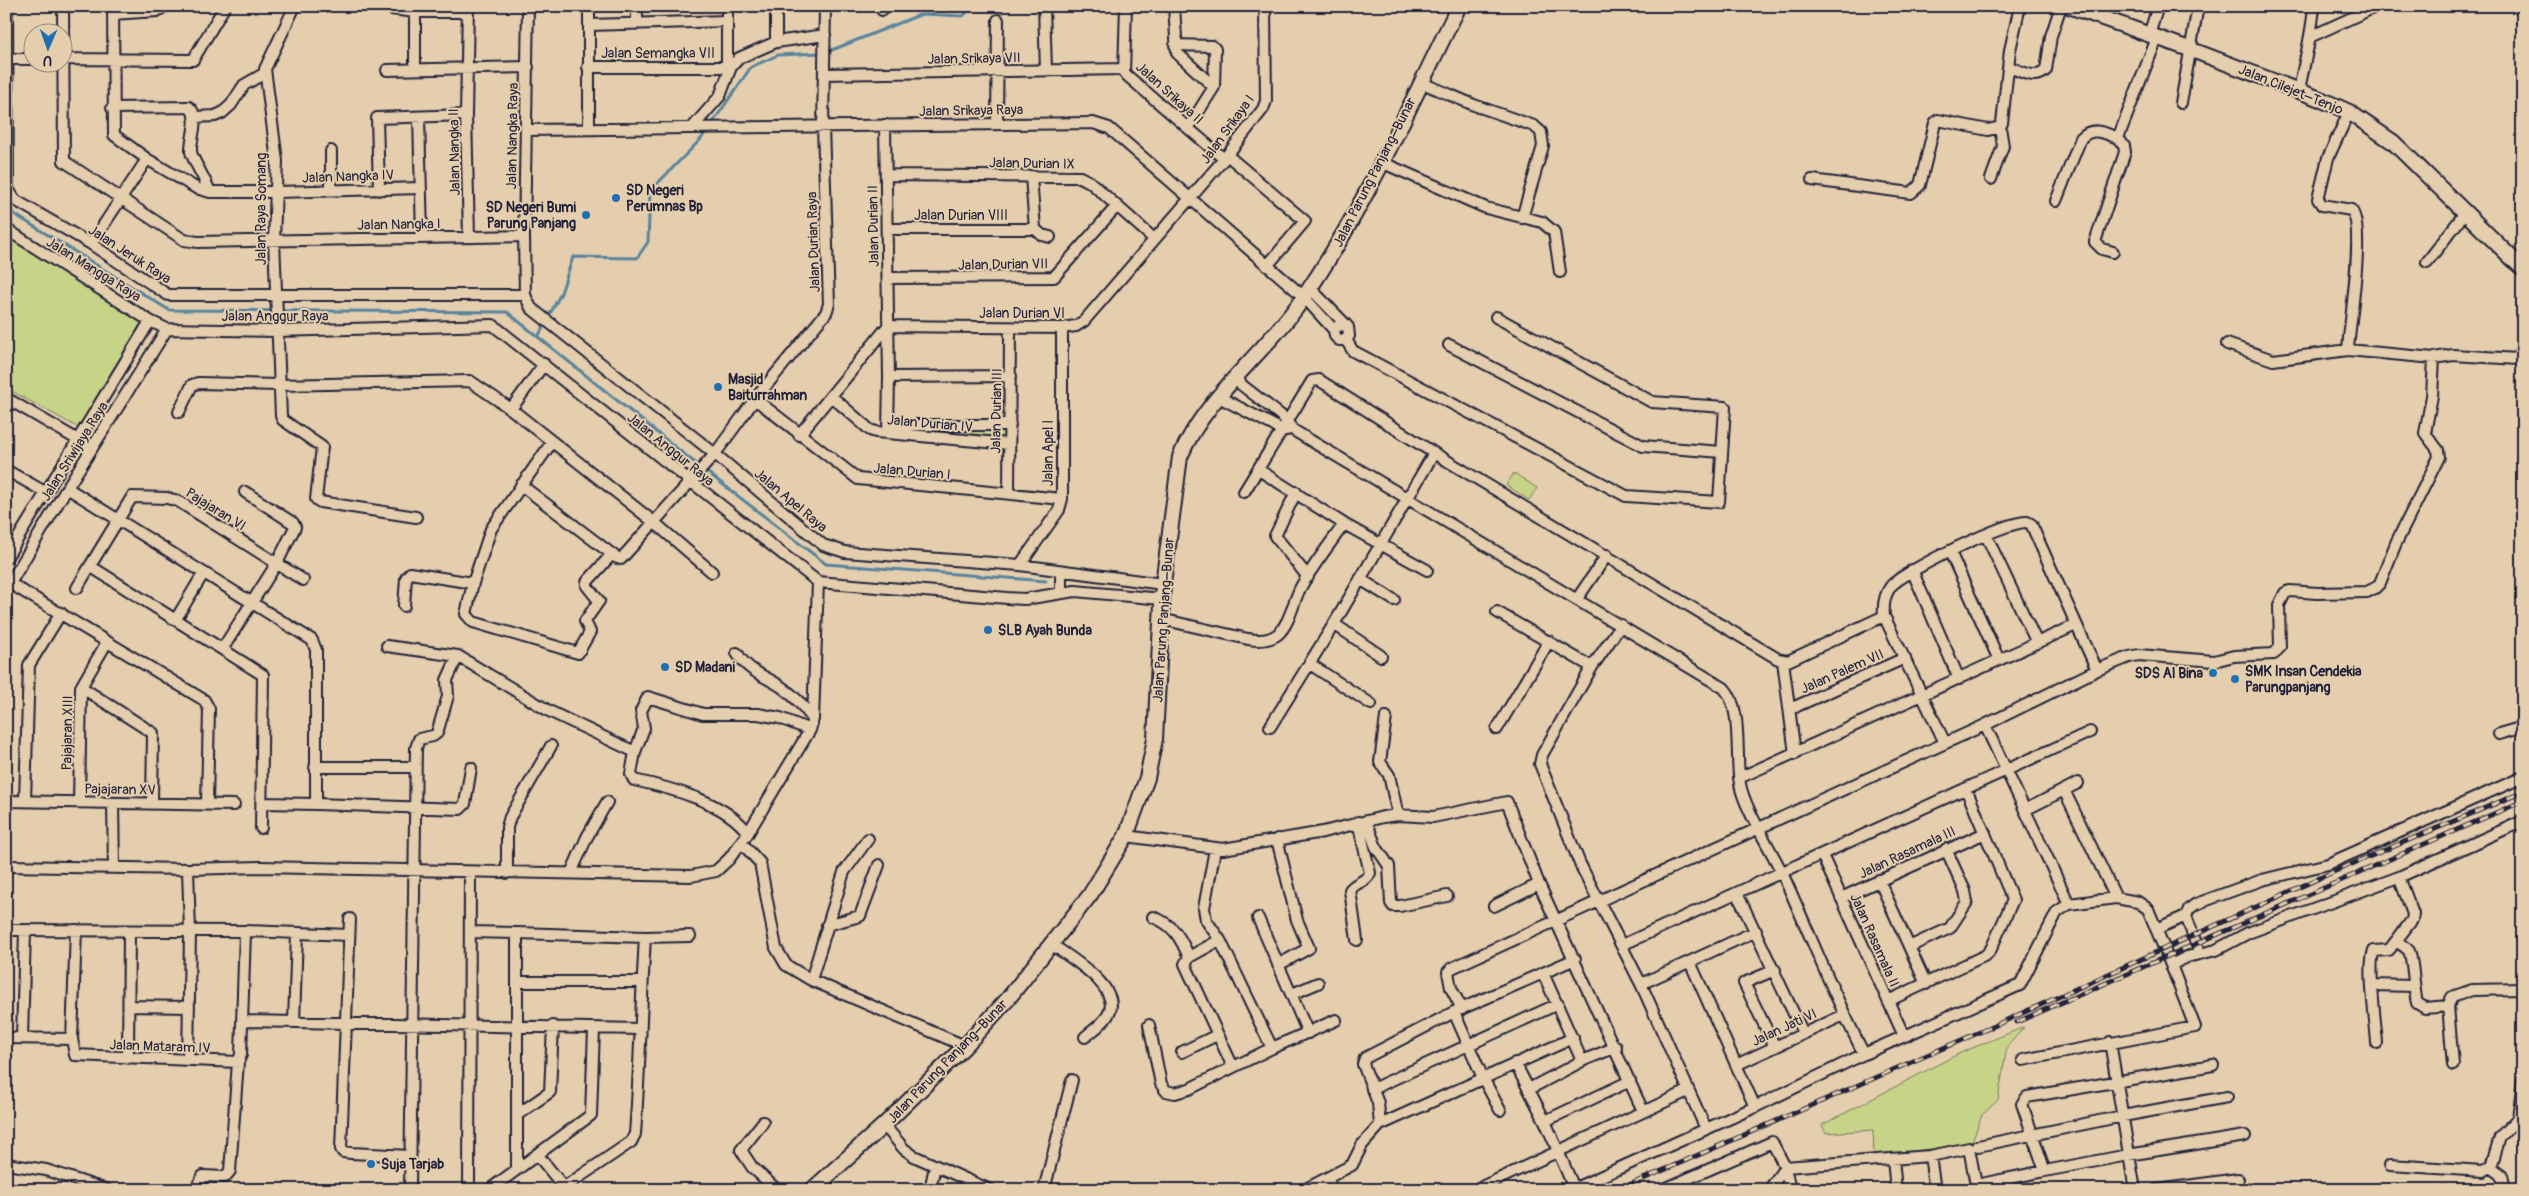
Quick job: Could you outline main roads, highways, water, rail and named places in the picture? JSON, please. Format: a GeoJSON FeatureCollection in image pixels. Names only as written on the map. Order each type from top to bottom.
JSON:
{"type":"FeatureCollection","features":[{"type":"Feature","properties":{"kind":"main road","name":"Jalan Parung Panjang–Bunar"},"geometry":{"type":"LineString","coordinates":[[812,1190],[884,1125],[966,1046],[1007,1000],[1090,895],[1126,836],[1147,778],[1155,739],[1163,584],[1180,457],[1186,442],[1234,380],[1276,334],[1307,292],[1365,196],[1459,6]]}},
{"type":"Feature","properties":{"kind":"main road","name":"Jalan Cilejet–Tenjo"},"geometry":{"type":"LineString","coordinates":[[2069,6],[2192,50],[2349,112],[2393,142],[2465,213],[2520,261]]}},
{"type":"Feature","properties":{"kind":"waterway"},"geometry":{"type":"LineString","coordinates":[[827,52],[922,14],[963,16],[974,6]]}},
{"type":"Feature","properties":{"kind":"waterway"},"geometry":{"type":"LineString","coordinates":[[711,125],[751,67],[778,55],[821,53]]}},
{"type":"Feature","properties":{"kind":"waterway"},"geometry":{"type":"LineString","coordinates":[[538,337],[561,293],[573,257],[637,258],[648,242],[650,191],[701,139],[707,130]]}},
{"type":"Feature","properties":{"kind":"waterway"},"geometry":{"type":"LineString","coordinates":[[6,209],[169,310],[507,312],[690,459],[826,564],[1046,581]]}},
{"type":"Feature","properties":{"kind":"railway"},"geometry":{"type":"LineString","coordinates":[[1618,1190],[1996,1025],[2333,872],[2523,792]]}},
{"type":"Feature","properties":{"kind":"railway"},"geometry":{"type":"LineString","coordinates":[[2017,1022],[2523,801]]}},
{"type":"Feature","properties":{"kind":"place","name":"SD Negeri Perumnas Bp"},"geometry":{"type":"Point","coordinates":[616,198]}},
{"type":"Feature","properties":{"kind":"place","name":"SD Negeri Bumi Parung Panjang"},"geometry":{"type":"Point","coordinates":[586,215]}},
{"type":"Feature","properties":{"kind":"place","name":"Masjid Baiturrahman"},"geometry":{"type":"Point","coordinates":[718,387]}},
{"type":"Feature","properties":{"kind":"place","name":"SLB Ayah Bunda"},"geometry":{"type":"Point","coordinates":[988,630]}},
{"type":"Feature","properties":{"kind":"place","name":"SD Madani"},"geometry":{"type":"Point","coordinates":[665,667]}},
{"type":"Feature","properties":{"kind":"place","name":"SDS Al Bina"},"geometry":{"type":"Point","coordinates":[2213,673]}},
{"type":"Feature","properties":{"kind":"place","name":"SMK Insan Cendekia Parungpanjang"},"geometry":{"type":"Point","coordinates":[2235,679]}},
{"type":"Feature","properties":{"kind":"place","name":"Suja Tarjab"},"geometry":{"type":"Point","coordinates":[371,1164]}}]}
